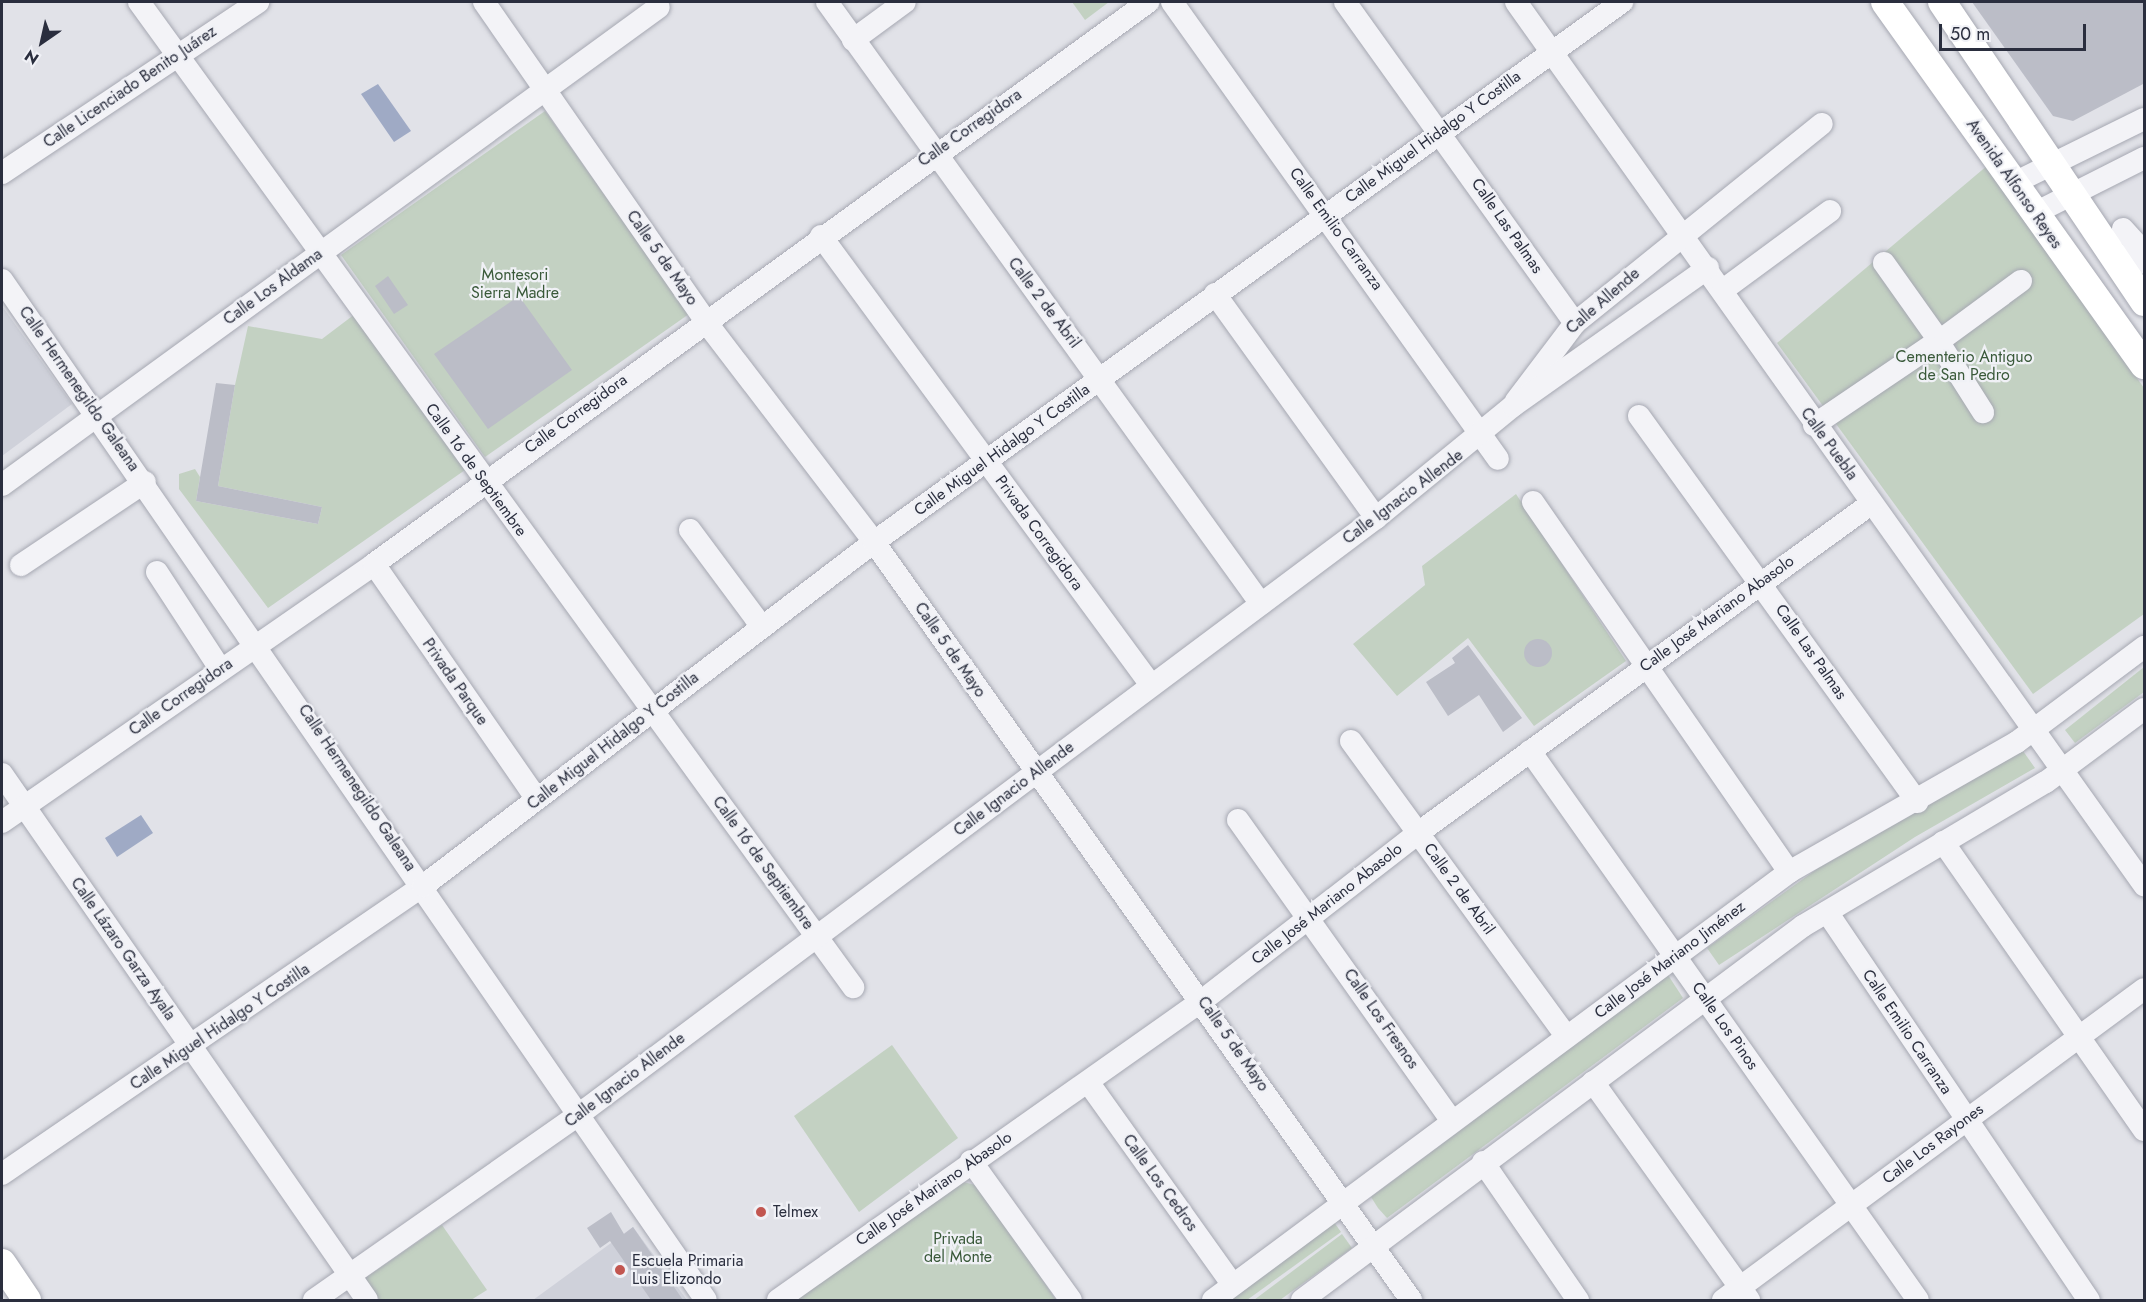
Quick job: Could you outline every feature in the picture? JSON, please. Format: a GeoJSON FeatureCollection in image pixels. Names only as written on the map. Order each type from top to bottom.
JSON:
{"type":"FeatureCollection","features":[{"type":"Feature","properties":{"kind":"main road","name":"Avenida Alfonso Reyes"},"geometry":{"type":"LineString","coordinates":[[1885,2],[2014,183],[2033,214],[2145,366]]}},
{"type":"Feature","properties":{"kind":"main road"},"geometry":{"type":"LineString","coordinates":[[1942,2],[2071,194],[2116,241],[2145,302]]}},
{"type":"Feature","properties":{"kind":"main road"},"geometry":{"type":"LineString","coordinates":[[2,1263],[27,1300]]}},
{"type":"Feature","properties":{"kind":"main road"},"geometry":{"type":"LineString","coordinates":[[2,1295],[5,1300]]}},
{"type":"Feature","properties":{"kind":"street","name":"Calle 16 de Septiembre"},"geometry":{"type":"LineString","coordinates":[[139,2],[483,481],[853,987]]}},
{"type":"Feature","properties":{"kind":"street","name":"Calle Licenciado Benito Juárez"},"geometry":{"type":"LineString","coordinates":[[2,173],[258,2]]}},
{"type":"Feature","properties":{"kind":"street","name":"Calle 5 de Mayo"},"geometry":{"type":"LineString","coordinates":[[484,2],[706,322],[874,542],[1037,772],[1203,1000],[1411,1300]]}},
{"type":"Feature","properties":{"kind":"street","name":"Calle 2 de Abril"},"geometry":{"type":"LineString","coordinates":[[827,2],[933,154],[1101,379],[1261,604]]}},
{"type":"Feature","properties":{"kind":"street"},"geometry":{"type":"LineString","coordinates":[[853,40],[905,2]]}},
{"type":"Feature","properties":{"kind":"street","name":"Calle Corregidora"},"geometry":{"type":"LineString","coordinates":[[2,822],[374,564],[483,481],[706,322],[933,154],[1148,2]]}},
{"type":"Feature","properties":{"kind":"street","name":"Calle Emilio Carranza"},"geometry":{"type":"LineString","coordinates":[[1172,2],[1327,215],[1498,459]]}},
{"type":"Feature","properties":{"kind":"street","name":"Calle Las Palmas"},"geometry":{"type":"LineString","coordinates":[[1345,2],[1439,129],[1575,322]]}},
{"type":"Feature","properties":{"kind":"street","name":"Calle Puebla"},"geometry":{"type":"LineString","coordinates":[[1516,2],[1708,268],[1814,424],[2066,768],[2138,861],[2145,885]]}},
{"type":"Feature","properties":{"kind":"street","name":"Calle Miguel Hidalgo Y Costilla"},"geometry":{"type":"LineString","coordinates":[[2,1174],[192,1048],[423,886],[650,710],[874,542],[1327,215],[1439,129],[1623,2]]}},
{"type":"Feature","properties":{"kind":"street","name":"Calle Los Aldama"},"geometry":{"type":"LineString","coordinates":[[2,485],[320,251],[546,91],[659,7]]}},
{"type":"Feature","properties":{"kind":"street"},"geometry":{"type":"LineString","coordinates":[[2014,183],[2145,119]]}},
{"type":"Feature","properties":{"kind":"street"},"geometry":{"type":"LineString","coordinates":[[1683,234],[1822,124]]}},
{"type":"Feature","properties":{"kind":"street"},"geometry":{"type":"LineString","coordinates":[[2033,214],[2145,158]]}},
{"type":"Feature","properties":{"kind":"street"},"geometry":{"type":"LineString","coordinates":[[1723,290],[1830,211]]}},
{"type":"Feature","properties":{"kind":"street","name":"Calle Allende"},"geometry":{"type":"LineString","coordinates":[[1513,406],[1575,322],[1683,234]]}},
{"type":"Feature","properties":{"kind":"street","name":"Privada Corregidora"},"geometry":{"type":"LineString","coordinates":[[821,236],[1151,685]]}},
{"type":"Feature","properties":{"kind":"street"},"geometry":{"type":"LineString","coordinates":[[2116,241],[2145,252]]}},
{"type":"Feature","properties":{"kind":"street"},"geometry":{"type":"LineString","coordinates":[[2116,241],[2145,262]]}},
{"type":"Feature","properties":{"kind":"street"},"geometry":{"type":"LineString","coordinates":[[1884,263],[1938,341],[1983,412]]}},
{"type":"Feature","properties":{"kind":"street","name":"Calle Ignacio Allende"},"geometry":{"type":"LineString","coordinates":[[314,1300],[581,1113],[1376,518],[1483,436],[1513,406],[1708,268]]}},
{"type":"Feature","properties":{"kind":"street","name":"Calle Hermenegildo Galeana"},"geometry":{"type":"LineString","coordinates":[[2,280],[258,644],[581,1113],[706,1300]]}},
{"type":"Feature","properties":{"kind":"street"},"geometry":{"type":"LineString","coordinates":[[1814,424],[1938,341],[2021,281]]}},
{"type":"Feature","properties":{"kind":"street"},"geometry":{"type":"LineString","coordinates":[[1215,294],[1376,518]]}},
{"type":"Feature","properties":{"kind":"street","name":"Calle Las Palmas"},"geometry":{"type":"LineString","coordinates":[[1639,416],[1917,802]]}},
{"type":"Feature","properties":{"kind":"street"},"geometry":{"type":"LineString","coordinates":[[21,565],[145,482]]}},
{"type":"Feature","properties":{"kind":"street"},"geometry":{"type":"LineString","coordinates":[[1533,502],[1789,872]]}},
{"type":"Feature","properties":{"kind":"street","name":"Calle José Mariano Abasolo"},"geometry":{"type":"LineString","coordinates":[[778,1300],[971,1161],[1088,1082],[1203,1000],[1418,833],[1646,665],[1872,503]]}},
{"type":"Feature","properties":{"kind":"street"},"geometry":{"type":"LineString","coordinates":[[690,530],[762,627]]}},
{"type":"Feature","properties":{"kind":"street","name":"Privada Parque"},"geometry":{"type":"LineString","coordinates":[[374,564],[537,799]]}},
{"type":"Feature","properties":{"kind":"street"},"geometry":{"type":"LineString","coordinates":[[157,572],[221,670]]}},
{"type":"Feature","properties":{"kind":"street","name":"Calle José Mariano Jiménez"},"geometry":{"type":"LineString","coordinates":[[1213,1300],[1452,1120],[1789,872],[1917,802],[2035,726],[2145,647]]}},
{"type":"Feature","properties":{"kind":"street"},"geometry":{"type":"LineString","coordinates":[[1302,1300],[1483,1162],[1705,998],[1827,912],[2066,768],[2145,709]]}},
{"type":"Feature","properties":{"kind":"street","name":"Calle 2 de Abril"},"geometry":{"type":"LineString","coordinates":[[1351,741],[1567,1037]]}},
{"type":"Feature","properties":{"kind":"street","name":"Calle Los Pinos"},"geometry":{"type":"LineString","coordinates":[[1530,752],[1676,954],[1918,1300]]}},
{"type":"Feature","properties":{"kind":"street","name":"Calle Lázaro Garza Ayala"},"geometry":{"type":"LineString","coordinates":[[2,774],[368,1300]]}},
{"type":"Feature","properties":{"kind":"street","name":"Calle Los Fresnos"},"geometry":{"type":"LineString","coordinates":[[1238,820],[1310,917],[1452,1120]]}},
{"type":"Feature","properties":{"kind":"street"},"geometry":{"type":"LineString","coordinates":[[1943,842],[2145,1130]]}},
{"type":"Feature","properties":{"kind":"street","name":"Calle Emilio Carranza"},"geometry":{"type":"LineString","coordinates":[[1827,912],[2089,1300]]}},
{"type":"Feature","properties":{"kind":"street","name":"Calle Los Rayones"},"geometry":{"type":"LineString","coordinates":[[1737,1296],[1852,1205],[2079,1035],[2145,989]]}},
{"type":"Feature","properties":{"kind":"street","name":"Calle Los Cedros"},"geometry":{"type":"LineString","coordinates":[[1088,1082],[1233,1285]]}},
{"type":"Feature","properties":{"kind":"street"},"geometry":{"type":"LineString","coordinates":[[1593,1082],[1737,1296]]}},
{"type":"Feature","properties":{"kind":"street"},"geometry":{"type":"LineString","coordinates":[[971,1161],[1071,1300]]}},
{"type":"Feature","properties":{"kind":"street"},"geometry":{"type":"LineString","coordinates":[[1483,1162],[1578,1300]]}},
{"type":"Feature","properties":{"kind":"shaded area"},"geometry":{"type":"Polygon","coordinates":[[[2,306],[72,404],[2,456],[2,306]]]}},
{"type":"Feature","properties":{"kind":"shaded area","name":"Escuela Primaria Luis Elizondo"},"geometry":{"type":"Polygon","coordinates":[[[633,1227],[687,1300],[533,1300],[633,1227]]]}},
{"type":"Feature","properties":{"kind":"green space"},"geometry":{"type":"Polygon","coordinates":[[[1072,2],[1109,2],[1085,20],[1072,2]]]}},
{"type":"Feature","properties":{"kind":"green space","name":"Montesori Sierra Madre"},"geometry":{"type":"Polygon","coordinates":[[[545,111],[689,314],[485,457],[341,255],[545,111]]]}},
{"type":"Feature","properties":{"kind":"green space","name":"Cementerio Antiguo de San Pedro"},"geometry":{"type":"Polygon","coordinates":[[[1988,165],[2144,388],[2144,614],[2033,694],[1777,343],[1988,165]]]}},
{"type":"Feature","properties":{"kind":"green space"},"geometry":{"type":"Polygon","coordinates":[[[355,314],[465,470],[268,608],[179,489],[179,474],[195,469],[200,477],[196,501],[318,524],[322,507],[218,486],[235,385],[248,326],[322,339],[355,314]]]}},
{"type":"Feature","properties":{"kind":"green space"},"geometry":{"type":"Polygon","coordinates":[[[1516,494],[1626,661],[1534,726],[1468,638],[1397,696],[1353,644],[1425,585],[1422,566],[1516,494]]]}},
{"type":"Feature","properties":{"kind":"green space"},"geometry":{"type":"Polygon","coordinates":[[[2144,667],[2144,692],[2075,743],[2065,730],[2144,667]]]}},
{"type":"Feature","properties":{"kind":"green space"},"geometry":{"type":"Polygon","coordinates":[[[2023,751],[2035,768],[1915,837],[1719,965],[1707,948],[1817,869],[2023,751]]]}},
{"type":"Feature","properties":{"kind":"green space"},"geometry":{"type":"Polygon","coordinates":[[[1668,975],[1683,998],[1387,1218],[1378,1208],[1371,1197],[1668,975]]]}},
{"type":"Feature","properties":{"kind":"green space"},"geometry":{"type":"Polygon","coordinates":[[[892,1045],[958,1138],[859,1212],[794,1116],[892,1045]]]}},
{"type":"Feature","properties":{"kind":"green space","name":"Privada del Monte"},"geometry":{"type":"Polygon","coordinates":[[[963,1182],[980,1186],[1056,1300],[792,1300],[963,1182]]]}},
{"type":"Feature","properties":{"kind":"green space"},"geometry":{"type":"Polygon","coordinates":[[[1331,1218],[1341,1232],[1247,1300],[1222,1300],[1331,1218]]]}},
{"type":"Feature","properties":{"kind":"green space"},"geometry":{"type":"Polygon","coordinates":[[[442,1225],[487,1290],[471,1300],[380,1300],[364,1279],[442,1225]]]}},
{"type":"Feature","properties":{"kind":"green space"},"geometry":{"type":"Polygon","coordinates":[[[1342,1234],[1352,1248],[1280,1300],[1254,1300],[1342,1234]]]}},
{"type":"Feature","properties":{"kind":"water"},"geometry":{"type":"Polygon","coordinates":[[[378,84],[411,131],[394,142],[361,94],[378,84]]]}},
{"type":"Feature","properties":{"kind":"water"},"geometry":{"type":"Polygon","coordinates":[[[141,815],[153,833],[117,857],[105,838],[141,815]]]}},
{"type":"Feature","properties":{"kind":"building"},"geometry":{"type":"Polygon","coordinates":[[[1972,2],[2145,2],[2145,83],[2073,121],[2053,116],[1972,2]]]}},
{"type":"Feature","properties":{"kind":"building"},"geometry":{"type":"Polygon","coordinates":[[[388,276],[408,305],[394,314],[375,286],[388,276]]]}},
{"type":"Feature","properties":{"kind":"building"},"geometry":{"type":"Polygon","coordinates":[[[519,296],[572,370],[488,429],[434,354],[519,296]]]}},
{"type":"Feature","properties":{"kind":"building"},"geometry":{"type":"Polygon","coordinates":[[[216,383],[235,385],[218,486],[322,507],[318,524],[196,501],[216,383]]]}},
{"type":"Feature","properties":{"kind":"building"},"geometry":{"type":"Polygon","coordinates":[[[1538,639],[1548,643],[1552,653],[1548,663],[1538,667],[1528,663],[1524,653],[1528,643],[1538,639]]]}},
{"type":"Feature","properties":{"kind":"building"},"geometry":{"type":"Polygon","coordinates":[[[1468,645],[1522,718],[1503,732],[1479,695],[1448,716],[1426,682],[1455,663],[1452,658],[1468,645]]]}},
{"type":"Feature","properties":{"kind":"building","name":"Escuela Primaria Luis Elizondo"},"geometry":{"type":"Polygon","coordinates":[[[611,1212],[624,1234],[633,1227],[683,1300],[651,1300],[610,1241],[600,1248],[587,1228],[611,1212]]]}},
{"type":"Feature","properties":{"kind":"place","name":"Telmex"},"geometry":{"type":"Point","coordinates":[761,1212]}},
{"type":"Feature","properties":{"kind":"place","name":"Escuela Primaria Luis Elizondo"},"geometry":{"type":"Point","coordinates":[620,1270]}}]}
